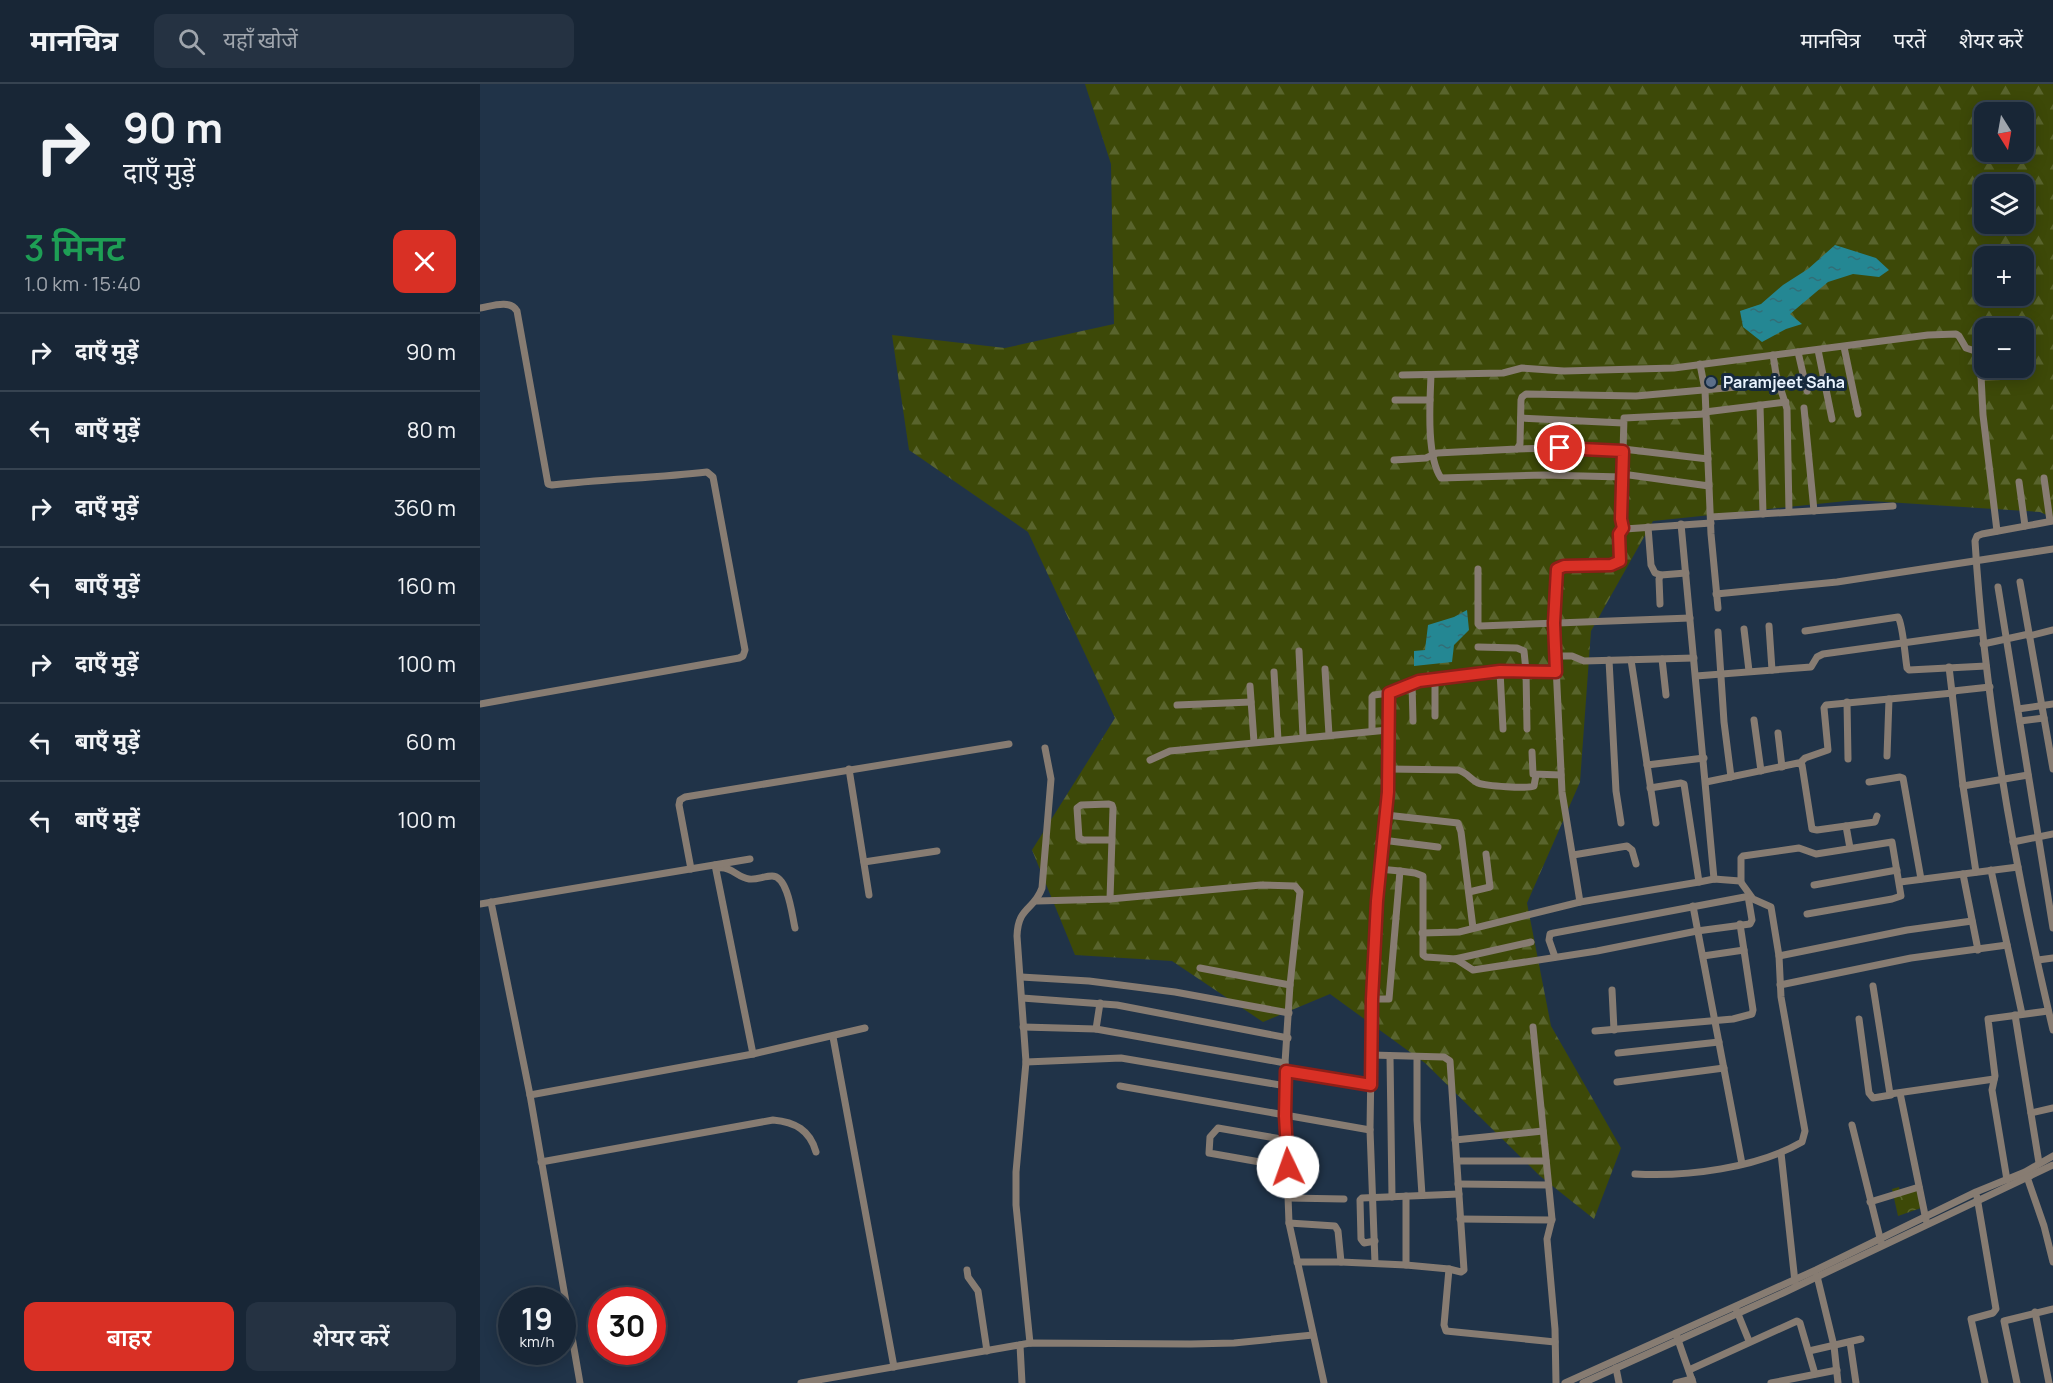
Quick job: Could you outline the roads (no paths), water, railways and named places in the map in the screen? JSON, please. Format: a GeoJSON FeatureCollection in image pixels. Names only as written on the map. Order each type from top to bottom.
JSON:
{"type":"FeatureCollection","features":[{"type":"Feature","properties":{"kind":"street"},"geometry":{"type":"LineString","coordinates":[[480,308],[508,304],[517,311],[548,484],[707,472],[713,477],[745,650],[743,656],[739,658],[480,704]]}},
{"type":"Feature","properties":{"kind":"street"},"geometry":{"type":"LineString","coordinates":[[1402,375],[1503,373],[1522,368],[1564,371],[1674,368],[1949,333],[1959,336],[1966,348],[1974,350]]}},
{"type":"Feature","properties":{"kind":"street"},"geometry":{"type":"LineString","coordinates":[[1844,347],[1858,414]]}},
{"type":"Feature","properties":{"kind":"street"},"geometry":{"type":"LineString","coordinates":[[1818,350],[1832,419]]}},
{"type":"Feature","properties":{"kind":"street"},"geometry":{"type":"LineString","coordinates":[[1798,352],[1807,391]]}},
{"type":"Feature","properties":{"kind":"street"},"geometry":{"type":"LineString","coordinates":[[1773,355],[1776,374],[1786,402],[1789,512]]}},
{"type":"Feature","properties":{"kind":"street"},"geometry":{"type":"LineString","coordinates":[[1700,364],[1705,390],[1718,608]]}},
{"type":"Feature","properties":{"kind":"street"},"geometry":{"type":"LineString","coordinates":[[1431,375],[1430,429],[1437,472],[1441,478],[1544,475],[1622,476],[1709,486]]}},
{"type":"Feature","properties":{"kind":"street"},"geometry":{"type":"LineString","coordinates":[[1981,378],[1983,415],[1997,531]]}},
{"type":"Feature","properties":{"kind":"street"},"geometry":{"type":"LineString","coordinates":[[1517,449],[1520,444],[1522,397],[1526,394],[1636,396],[1759,385]]}},
{"type":"Feature","properties":{"kind":"street"},"geometry":{"type":"LineString","coordinates":[[1395,400],[1430,400]]}},
{"type":"Feature","properties":{"kind":"street"},"geometry":{"type":"LineString","coordinates":[[1580,902],[1562,792],[1554,623],[1557,569],[1564,566],[1618,563],[1620,559],[1619,534],[1623,528],[1623,418],[1705,413],[1786,402]]}},
{"type":"Feature","properties":{"kind":"street"},"geometry":{"type":"LineString","coordinates":[[1760,405],[1763,514]]}},
{"type":"Feature","properties":{"kind":"street"},"geometry":{"type":"LineString","coordinates":[[1804,408],[1814,510]]}},
{"type":"Feature","properties":{"kind":"street"},"geometry":{"type":"LineString","coordinates":[[1521,418],[1623,423]]}},
{"type":"Feature","properties":{"kind":"street"},"geometry":{"type":"LineString","coordinates":[[1394,460],[1426,458],[1433,454],[1560,448],[1623,450],[1708,459]]}},
{"type":"Feature","properties":{"kind":"street"},"geometry":{"type":"LineString","coordinates":[[2044,478],[2051,521],[1997,531],[1975,538],[1983,644],[2003,780],[2013,843],[2053,1030]]}},
{"type":"Feature","properties":{"kind":"street"},"geometry":{"type":"LineString","coordinates":[[2019,482],[2025,526]]}},
{"type":"Feature","properties":{"kind":"street"},"geometry":{"type":"LineString","coordinates":[[1623,528],[1682,524],[1763,514],[1893,506]]}},
{"type":"Feature","properties":{"kind":"street"},"geometry":{"type":"LineString","coordinates":[[1682,524],[1714,879]]}},
{"type":"Feature","properties":{"kind":"street"},"geometry":{"type":"LineString","coordinates":[[1648,527],[1651,565],[1655,573],[1660,575],[1686,573]]}},
{"type":"Feature","properties":{"kind":"street"},"geometry":{"type":"LineString","coordinates":[[1716,594],[1837,582],[2053,549]]}},
{"type":"Feature","properties":{"kind":"street"},"geometry":{"type":"LineString","coordinates":[[1478,568],[1479,625],[1690,618]]}},
{"type":"Feature","properties":{"kind":"street"},"geometry":{"type":"LineString","coordinates":[[1660,575],[1660,604]]}},
{"type":"Feature","properties":{"kind":"street"},"geometry":{"type":"LineString","coordinates":[[2020,582],[2053,769]]}},
{"type":"Feature","properties":{"kind":"street"},"geometry":{"type":"LineString","coordinates":[[1998,587],[2053,928]]}},
{"type":"Feature","properties":{"kind":"street"},"geometry":{"type":"LineString","coordinates":[[1805,631],[1898,617],[1909,670],[1986,666]]}},
{"type":"Feature","properties":{"kind":"street"},"geometry":{"type":"LineString","coordinates":[[1769,626],[1772,670]]}},
{"type":"Feature","properties":{"kind":"street"},"geometry":{"type":"LineString","coordinates":[[1744,629],[1749,671]]}},
{"type":"Feature","properties":{"kind":"street"},"geometry":{"type":"LineString","coordinates":[[1983,644],[2053,630]]}},
{"type":"Feature","properties":{"kind":"street"},"geometry":{"type":"LineString","coordinates":[[1718,632],[1724,722],[1731,777]]}},
{"type":"Feature","properties":{"kind":"street"},"geometry":{"type":"LineString","coordinates":[[1696,676],[1811,667],[1817,657],[1823,654],[1982,632]]}},
{"type":"Feature","properties":{"kind":"street"},"geometry":{"type":"LineString","coordinates":[[1478,647],[1522,649],[1526,671],[1527,729]]}},
{"type":"Feature","properties":{"kind":"street"},"geometry":{"type":"LineString","coordinates":[[1299,651],[1304,737]]}},
{"type":"Feature","properties":{"kind":"street"},"geometry":{"type":"LineString","coordinates":[[1555,656],[1572,656],[1584,661],[1694,658]]}},
{"type":"Feature","properties":{"kind":"street"},"geometry":{"type":"LineString","coordinates":[[1662,659],[1666,695]]}},
{"type":"Feature","properties":{"kind":"street"},"geometry":{"type":"LineString","coordinates":[[1609,660],[1616,791],[1622,823]]}},
{"type":"Feature","properties":{"kind":"street"},"geometry":{"type":"LineString","coordinates":[[1631,660],[1656,823]]}},
{"type":"Feature","properties":{"kind":"street"},"geometry":{"type":"LineString","coordinates":[[1949,667],[1963,786],[1977,872]]}},
{"type":"Feature","properties":{"kind":"street"},"geometry":{"type":"LineString","coordinates":[[1325,669],[1329,735]]}},
{"type":"Feature","properties":{"kind":"street"},"geometry":{"type":"LineString","coordinates":[[1372,731],[1372,697],[1374,695],[1389,693],[1412,684],[1435,679],[1500,671],[1556,672]]}},
{"type":"Feature","properties":{"kind":"street"},"geometry":{"type":"LineString","coordinates":[[1500,671],[1503,729]]}},
{"type":"Feature","properties":{"kind":"street"},"geometry":{"type":"LineString","coordinates":[[1274,672],[1278,740]]}},
{"type":"Feature","properties":{"kind":"street"},"geometry":{"type":"LineString","coordinates":[[1435,679],[1435,716]]}},
{"type":"Feature","properties":{"kind":"street"},"geometry":{"type":"LineString","coordinates":[[1412,684],[1413,721]]}},
{"type":"Feature","properties":{"kind":"street"},"geometry":{"type":"LineString","coordinates":[[1250,686],[1254,742]]}},
{"type":"Feature","properties":{"kind":"street"},"geometry":{"type":"LineString","coordinates":[[1706,782],[1800,763],[1805,758],[1828,750],[1826,705],[1990,687]]}},
{"type":"Feature","properties":{"kind":"street"},"geometry":{"type":"LineString","coordinates":[[1375,1263],[1370,1130],[1372,999],[1379,869],[1386,815],[1389,693]]}},
{"type":"Feature","properties":{"kind":"street"},"geometry":{"type":"LineString","coordinates":[[1887,756],[1889,699]]}},
{"type":"Feature","properties":{"kind":"street"},"geometry":{"type":"LineString","coordinates":[[1177,705],[1251,702]]}},
{"type":"Feature","properties":{"kind":"street"},"geometry":{"type":"LineString","coordinates":[[1847,702],[1848,759]]}},
{"type":"Feature","properties":{"kind":"street"},"geometry":{"type":"LineString","coordinates":[[2018,709],[2053,705]]}},
{"type":"Feature","properties":{"kind":"street"},"geometry":{"type":"LineString","coordinates":[[2020,721],[2044,718]]}},
{"type":"Feature","properties":{"kind":"street"},"geometry":{"type":"LineString","coordinates":[[1754,720],[1761,771]]}},
{"type":"Feature","properties":{"kind":"street"},"geometry":{"type":"LineString","coordinates":[[1150,760],[1170,751],[1388,730]]}},
{"type":"Feature","properties":{"kind":"street"},"geometry":{"type":"LineString","coordinates":[[1778,733],[1782,767]]}},
{"type":"Feature","properties":{"kind":"street"},"geometry":{"type":"LineString","coordinates":[[691,869],[679,805],[681,800],[849,769],[1009,744]]}},
{"type":"Feature","properties":{"kind":"street"},"geometry":{"type":"LineString","coordinates":[[1030,1343],[1016,1205],[1016,1172],[1026,1062],[1017,926],[1022,914],[1037,900],[1042,888],[1051,779],[1045,748]]}},
{"type":"Feature","properties":{"kind":"street"},"geometry":{"type":"LineString","coordinates":[[1532,752],[1532,772],[1536,775],[1562,775]]}},
{"type":"Feature","properties":{"kind":"street"},"geometry":{"type":"LineString","coordinates":[[1647,765],[1704,758]]}},
{"type":"Feature","properties":{"kind":"street"},"geometry":{"type":"LineString","coordinates":[[1800,763],[1812,829],[1875,822],[1877,816]]}},
{"type":"Feature","properties":{"kind":"street"},"geometry":{"type":"LineString","coordinates":[[849,769],[869,895]]}},
{"type":"Feature","properties":{"kind":"street"},"geometry":{"type":"LineString","coordinates":[[1388,769],[1458,770],[1465,772],[1478,783],[1524,788],[1534,786],[1536,775]]}},
{"type":"Feature","properties":{"kind":"street"},"geometry":{"type":"LineString","coordinates":[[1963,786],[2028,776]]}},
{"type":"Feature","properties":{"kind":"street"},"geometry":{"type":"LineString","coordinates":[[1869,782],[1903,778],[1921,879]]}},
{"type":"Feature","properties":{"kind":"street"},"geometry":{"type":"LineString","coordinates":[[1650,788],[1684,784],[1699,882]]}},
{"type":"Feature","properties":{"kind":"street"},"geometry":{"type":"LineString","coordinates":[[1110,899],[1112,840],[1111,804],[1081,805],[1077,808],[1079,838],[1112,840]]}},
{"type":"Feature","properties":{"kind":"street"},"geometry":{"type":"LineString","coordinates":[[1386,815],[1458,823],[1473,928]]}},
{"type":"Feature","properties":{"kind":"street"},"geometry":{"type":"LineString","coordinates":[[1846,826],[1850,848]]}},
{"type":"Feature","properties":{"kind":"street"},"geometry":{"type":"LineString","coordinates":[[2013,843],[2053,834]]}},
{"type":"Feature","properties":{"kind":"street"},"geometry":{"type":"LineString","coordinates":[[1382,840],[1438,847]]}},
{"type":"Feature","properties":{"kind":"street"},"geometry":{"type":"LineString","coordinates":[[1455,958],[1470,969],[1476,970],[1749,924],[1752,922],[1749,896],[1741,881],[1741,858],[1743,856],[1798,848],[1815,854],[1892,842],[1900,882],[1901,894],[1898,898],[1807,914]]}},
{"type":"Feature","properties":{"kind":"street"},"geometry":{"type":"LineString","coordinates":[[1573,855],[1628,846],[1632,850],[1636,864]]}},
{"type":"Feature","properties":{"kind":"street"},"geometry":{"type":"LineString","coordinates":[[864,862],[937,851]]}},
{"type":"Feature","properties":{"kind":"street"},"geometry":{"type":"LineString","coordinates":[[1469,892],[1490,887],[1486,854]]}},
{"type":"Feature","properties":{"kind":"street"},"geometry":{"type":"LineString","coordinates":[[716,867],[750,859]]}},
{"type":"Feature","properties":{"kind":"street"},"geometry":{"type":"LineString","coordinates":[[716,867],[753,1054]]}},
{"type":"Feature","properties":{"kind":"street"},"geometry":{"type":"LineString","coordinates":[[480,904],[691,869],[725,867],[748,879],[773,876],[779,878],[785,886],[795,928]]}},
{"type":"Feature","properties":{"kind":"street"},"geometry":{"type":"LineString","coordinates":[[1900,882],[2018,867]]}},
{"type":"Feature","properties":{"kind":"street"},"geometry":{"type":"LineString","coordinates":[[1379,869],[1423,876],[1422,952],[1424,956],[1455,958],[1530,942]]}},
{"type":"Feature","properties":{"kind":"street"},"geometry":{"type":"LineString","coordinates":[[1814,885],[1897,870]]}},
{"type":"Feature","properties":{"kind":"street"},"geometry":{"type":"LineString","coordinates":[[1991,870],[2019,1015],[2039,1163]]}},
{"type":"Feature","properties":{"kind":"street"},"geometry":{"type":"LineString","coordinates":[[1372,999],[1387,1000],[1390,996],[1400,871]]}},
{"type":"Feature","properties":{"kind":"street"},"geometry":{"type":"LineString","coordinates":[[1963,874],[1977,950]]}},
{"type":"Feature","properties":{"kind":"street"},"geometry":{"type":"LineString","coordinates":[[1422,933],[1454,933],[1580,902],[1714,879],[1741,881]]}},
{"type":"Feature","properties":{"kind":"street"},"geometry":{"type":"LineString","coordinates":[[1037,900],[1110,899],[1261,885],[1295,886],[1300,892],[1290,985],[1285,1063],[1289,1223],[1324,1383]]}},
{"type":"Feature","properties":{"kind":"street"},"geometry":{"type":"LineString","coordinates":[[1555,957],[1549,940],[1550,934],[1554,933],[1749,896],[1771,907],[1779,956],[1780,984],[1805,1131],[1802,1142],[1781,1153],[1742,1164],[1656,1175],[1635,1173]]}},
{"type":"Feature","properties":{"kind":"street"},"geometry":{"type":"LineString","coordinates":[[491,902],[530,1095],[580,1383]]}},
{"type":"Feature","properties":{"kind":"street"},"geometry":{"type":"LineString","coordinates":[[1693,906],[1742,1164]]}},
{"type":"Feature","properties":{"kind":"street"},"geometry":{"type":"LineString","coordinates":[[1779,956],[1907,930],[1972,921]]}},
{"type":"Feature","properties":{"kind":"street"},"geometry":{"type":"LineString","coordinates":[[1594,1032],[1750,1016],[1753,1012],[1740,924]]}},
{"type":"Feature","properties":{"kind":"street"},"geometry":{"type":"LineString","coordinates":[[1780,984],[1911,958],[2007,945]]}},
{"type":"Feature","properties":{"kind":"street"},"geometry":{"type":"LineString","coordinates":[[1703,956],[1744,950]]}},
{"type":"Feature","properties":{"kind":"street"},"geometry":{"type":"LineString","coordinates":[[2038,960],[2053,958]]}},
{"type":"Feature","properties":{"kind":"street"},"geometry":{"type":"LineString","coordinates":[[1200,968],[1290,985]]}},
{"type":"Feature","properties":{"kind":"street"},"geometry":{"type":"LineString","coordinates":[[1021,977],[1089,981],[1164,991],[1289,1013]]}},
{"type":"Feature","properties":{"kind":"street"},"geometry":{"type":"LineString","coordinates":[[1873,986],[1891,1095]]}},
{"type":"Feature","properties":{"kind":"street"},"geometry":{"type":"LineString","coordinates":[[1612,990],[1614,1030]]}},
{"type":"Feature","properties":{"kind":"street"},"geometry":{"type":"LineString","coordinates":[[1022,998],[1100,1003],[1288,1038]]}},
{"type":"Feature","properties":{"kind":"street"},"geometry":{"type":"LineString","coordinates":[[1096,1029],[1100,1003]]}},
{"type":"Feature","properties":{"kind":"street"},"geometry":{"type":"LineString","coordinates":[[2007,1180],[1992,1090],[1995,1076],[1988,1019],[2048,1011]]}},
{"type":"Feature","properties":{"kind":"street"},"geometry":{"type":"LineString","coordinates":[[1859,1019],[1869,1093],[1873,1098],[1994,1079]]}},
{"type":"Feature","properties":{"kind":"street"},"geometry":{"type":"LineString","coordinates":[[1023,1027],[1096,1029],[1285,1063]]}},
{"type":"Feature","properties":{"kind":"street"},"geometry":{"type":"LineString","coordinates":[[1533,1027],[1552,1220],[1547,1239],[1556,1383]]}},
{"type":"Feature","properties":{"kind":"street"},"geometry":{"type":"LineString","coordinates":[[530,1095],[753,1054],[866,1028]]}},
{"type":"Feature","properties":{"kind":"street"},"geometry":{"type":"LineString","coordinates":[[833,1037],[894,1367]]}},
{"type":"Feature","properties":{"kind":"street"},"geometry":{"type":"LineString","coordinates":[[1618,1053],[1719,1041]]}},
{"type":"Feature","properties":{"kind":"street"},"geometry":{"type":"LineString","coordinates":[[1297,1262],[1375,1263],[1461,1272],[1464,1270],[1450,1061],[1447,1058],[1371,1055]]}},
{"type":"Feature","properties":{"kind":"street"},"geometry":{"type":"LineString","coordinates":[[1390,1056],[1392,1197]]}},
{"type":"Feature","properties":{"kind":"street"},"geometry":{"type":"LineString","coordinates":[[1417,1056],[1417,1120],[1422,1196]]}},
{"type":"Feature","properties":{"kind":"street"},"geometry":{"type":"LineString","coordinates":[[1026,1062],[1121,1058],[1286,1086]]}},
{"type":"Feature","properties":{"kind":"street"},"geometry":{"type":"LineString","coordinates":[[1617,1082],[1724,1068]]}},
{"type":"Feature","properties":{"kind":"street"},"geometry":{"type":"LineString","coordinates":[[1286,1071],[1371,1085]]}},
{"type":"Feature","properties":{"kind":"street"},"geometry":{"type":"LineString","coordinates":[[1120,1086],[1370,1130]]}},
{"type":"Feature","properties":{"kind":"street"},"geometry":{"type":"LineString","coordinates":[[1900,1093],[1926,1220]]}},
{"type":"Feature","properties":{"kind":"street"},"geometry":{"type":"LineString","coordinates":[[2031,1113],[2053,1108]]}},
{"type":"Feature","properties":{"kind":"street"},"geometry":{"type":"LineString","coordinates":[[541,1162],[773,1120],[786,1122],[806,1132],[812,1139],[816,1152]]}},
{"type":"Feature","properties":{"kind":"street"},"geometry":{"type":"LineString","coordinates":[[1852,1125],[1881,1242]]}},
{"type":"Feature","properties":{"kind":"street"},"geometry":{"type":"LineString","coordinates":[[1287,1140],[1218,1128],[1210,1137],[1209,1153],[1288,1167]]}},
{"type":"Feature","properties":{"kind":"street"},"geometry":{"type":"LineString","coordinates":[[1455,1140],[1543,1131]]}},
{"type":"Feature","properties":{"kind":"street"},"geometry":{"type":"LineString","coordinates":[[1781,1153],[1795,1283]]}},
{"type":"Feature","properties":{"kind":"street"},"geometry":{"type":"LineString","coordinates":[[1565,1383],[1795,1283],[2007,1180],[2026,1175],[2039,1163],[2053,1156]]}},
{"type":"Feature","properties":{"kind":"street"},"geometry":{"type":"LineString","coordinates":[[1457,1161],[1546,1161]]}},
{"type":"Feature","properties":{"kind":"street"},"geometry":{"type":"LineString","coordinates":[[1976,1196],[2053,1165]]}},
{"type":"Feature","properties":{"kind":"street"},"geometry":{"type":"LineString","coordinates":[[2026,1175],[2044,1226],[2053,1262]]}},
{"type":"Feature","properties":{"kind":"street"},"geometry":{"type":"LineString","coordinates":[[1458,1184],[1548,1185]]}},
{"type":"Feature","properties":{"kind":"street"},"geometry":{"type":"LineString","coordinates":[[1870,1202],[1919,1187]]}},
{"type":"Feature","properties":{"kind":"street"},"geometry":{"type":"LineString","coordinates":[[1375,1241],[1364,1242],[1361,1239],[1360,1200],[1362,1198],[1459,1194]]}},
{"type":"Feature","properties":{"kind":"street"},"geometry":{"type":"LineString","coordinates":[[1406,1196],[1406,1265]]}},
{"type":"Feature","properties":{"kind":"street"},"geometry":{"type":"LineString","coordinates":[[1976,1196],[1996,1309],[1993,1313],[1971,1319],[1985,1383]]}},
{"type":"Feature","properties":{"kind":"street"},"geometry":{"type":"LineString","coordinates":[[1289,1197],[1344,1199]]}},
{"type":"Feature","properties":{"kind":"street"},"geometry":{"type":"LineString","coordinates":[[1460,1219],[1552,1220]]}},
{"type":"Feature","properties":{"kind":"street"},"geometry":{"type":"LineString","coordinates":[[1289,1223],[1335,1226],[1338,1231],[1341,1262]]}},
{"type":"Feature","properties":{"kind":"street"},"geometry":{"type":"LineString","coordinates":[[2044,1226],[2053,1223]]}},
{"type":"Feature","properties":{"kind":"street"},"geometry":{"type":"LineString","coordinates":[[1795,1283],[1817,1276],[1881,1242]]}},
{"type":"Feature","properties":{"kind":"street"},"geometry":{"type":"LineString","coordinates":[[1449,1269],[1444,1324],[1446,1331],[1555,1342]]}},
{"type":"Feature","properties":{"kind":"street"},"geometry":{"type":"LineString","coordinates":[[967,1270],[968,1277],[978,1291],[987,1351]]}},
{"type":"Feature","properties":{"kind":"street"},"geometry":{"type":"LineString","coordinates":[[1817,1276],[1834,1346],[1838,1383]]}},
{"type":"Feature","properties":{"kind":"street"},"geometry":{"type":"LineString","coordinates":[[2017,1383],[2004,1321],[2053,1309]]}},
{"type":"Feature","properties":{"kind":"street"},"geometry":{"type":"LineString","coordinates":[[1736,1310],[1749,1341]]}},
{"type":"Feature","properties":{"kind":"street"},"geometry":{"type":"LineString","coordinates":[[2035,1312],[2049,1383]]}},
{"type":"Feature","properties":{"kind":"street"},"geometry":{"type":"LineString","coordinates":[[1689,1370],[1797,1321],[1800,1323],[1815,1374]]}},
{"type":"Feature","properties":{"kind":"street"},"geometry":{"type":"LineString","coordinates":[[801,1383],[1030,1343],[1202,1344],[1312,1335]]}},
{"type":"Feature","properties":{"kind":"street"},"geometry":{"type":"LineString","coordinates":[[1583,1383],[1676,1336]]}},
{"type":"Feature","properties":{"kind":"street"},"geometry":{"type":"LineString","coordinates":[[1676,1336],[1692,1381],[1676,1383]]}},
{"type":"Feature","properties":{"kind":"street"},"geometry":{"type":"LineString","coordinates":[[1809,1351],[1861,1339]]}},
{"type":"Feature","properties":{"kind":"street"},"geometry":{"type":"LineString","coordinates":[[1850,1342],[1856,1383]]}},
{"type":"Feature","properties":{"kind":"street"},"geometry":{"type":"LineString","coordinates":[[1020,1345],[1022,1383]]}},
{"type":"Feature","properties":{"kind":"street"},"geometry":{"type":"LineString","coordinates":[[1616,1368],[1619,1383]]}},
{"type":"Feature","properties":{"kind":"street"},"geometry":{"type":"LineString","coordinates":[[1771,1383],[1837,1370]]}},
{"type":"Feature","properties":{"kind":"water"},"geometry":{"type":"Polygon","coordinates":[[[1835,245],[1876,258],[1889,270],[1879,277],[1853,274],[1828,282],[1790,314],[1802,324],[1786,329],[1762,342],[1743,327],[1740,311],[1761,304],[1783,285],[1808,269],[1835,245]]]}},
{"type":"Feature","properties":{"kind":"water"},"geometry":{"type":"Polygon","coordinates":[[[1467,610],[1469,630],[1454,645],[1452,662],[1414,666],[1414,651],[1425,650],[1428,625],[1454,617],[1467,610]]]}},
{"type":"Feature","properties":{"kind":"place","name":"Paramjeet Saha"},"geometry":{"type":"Point","coordinates":[1711,382]}}]}
